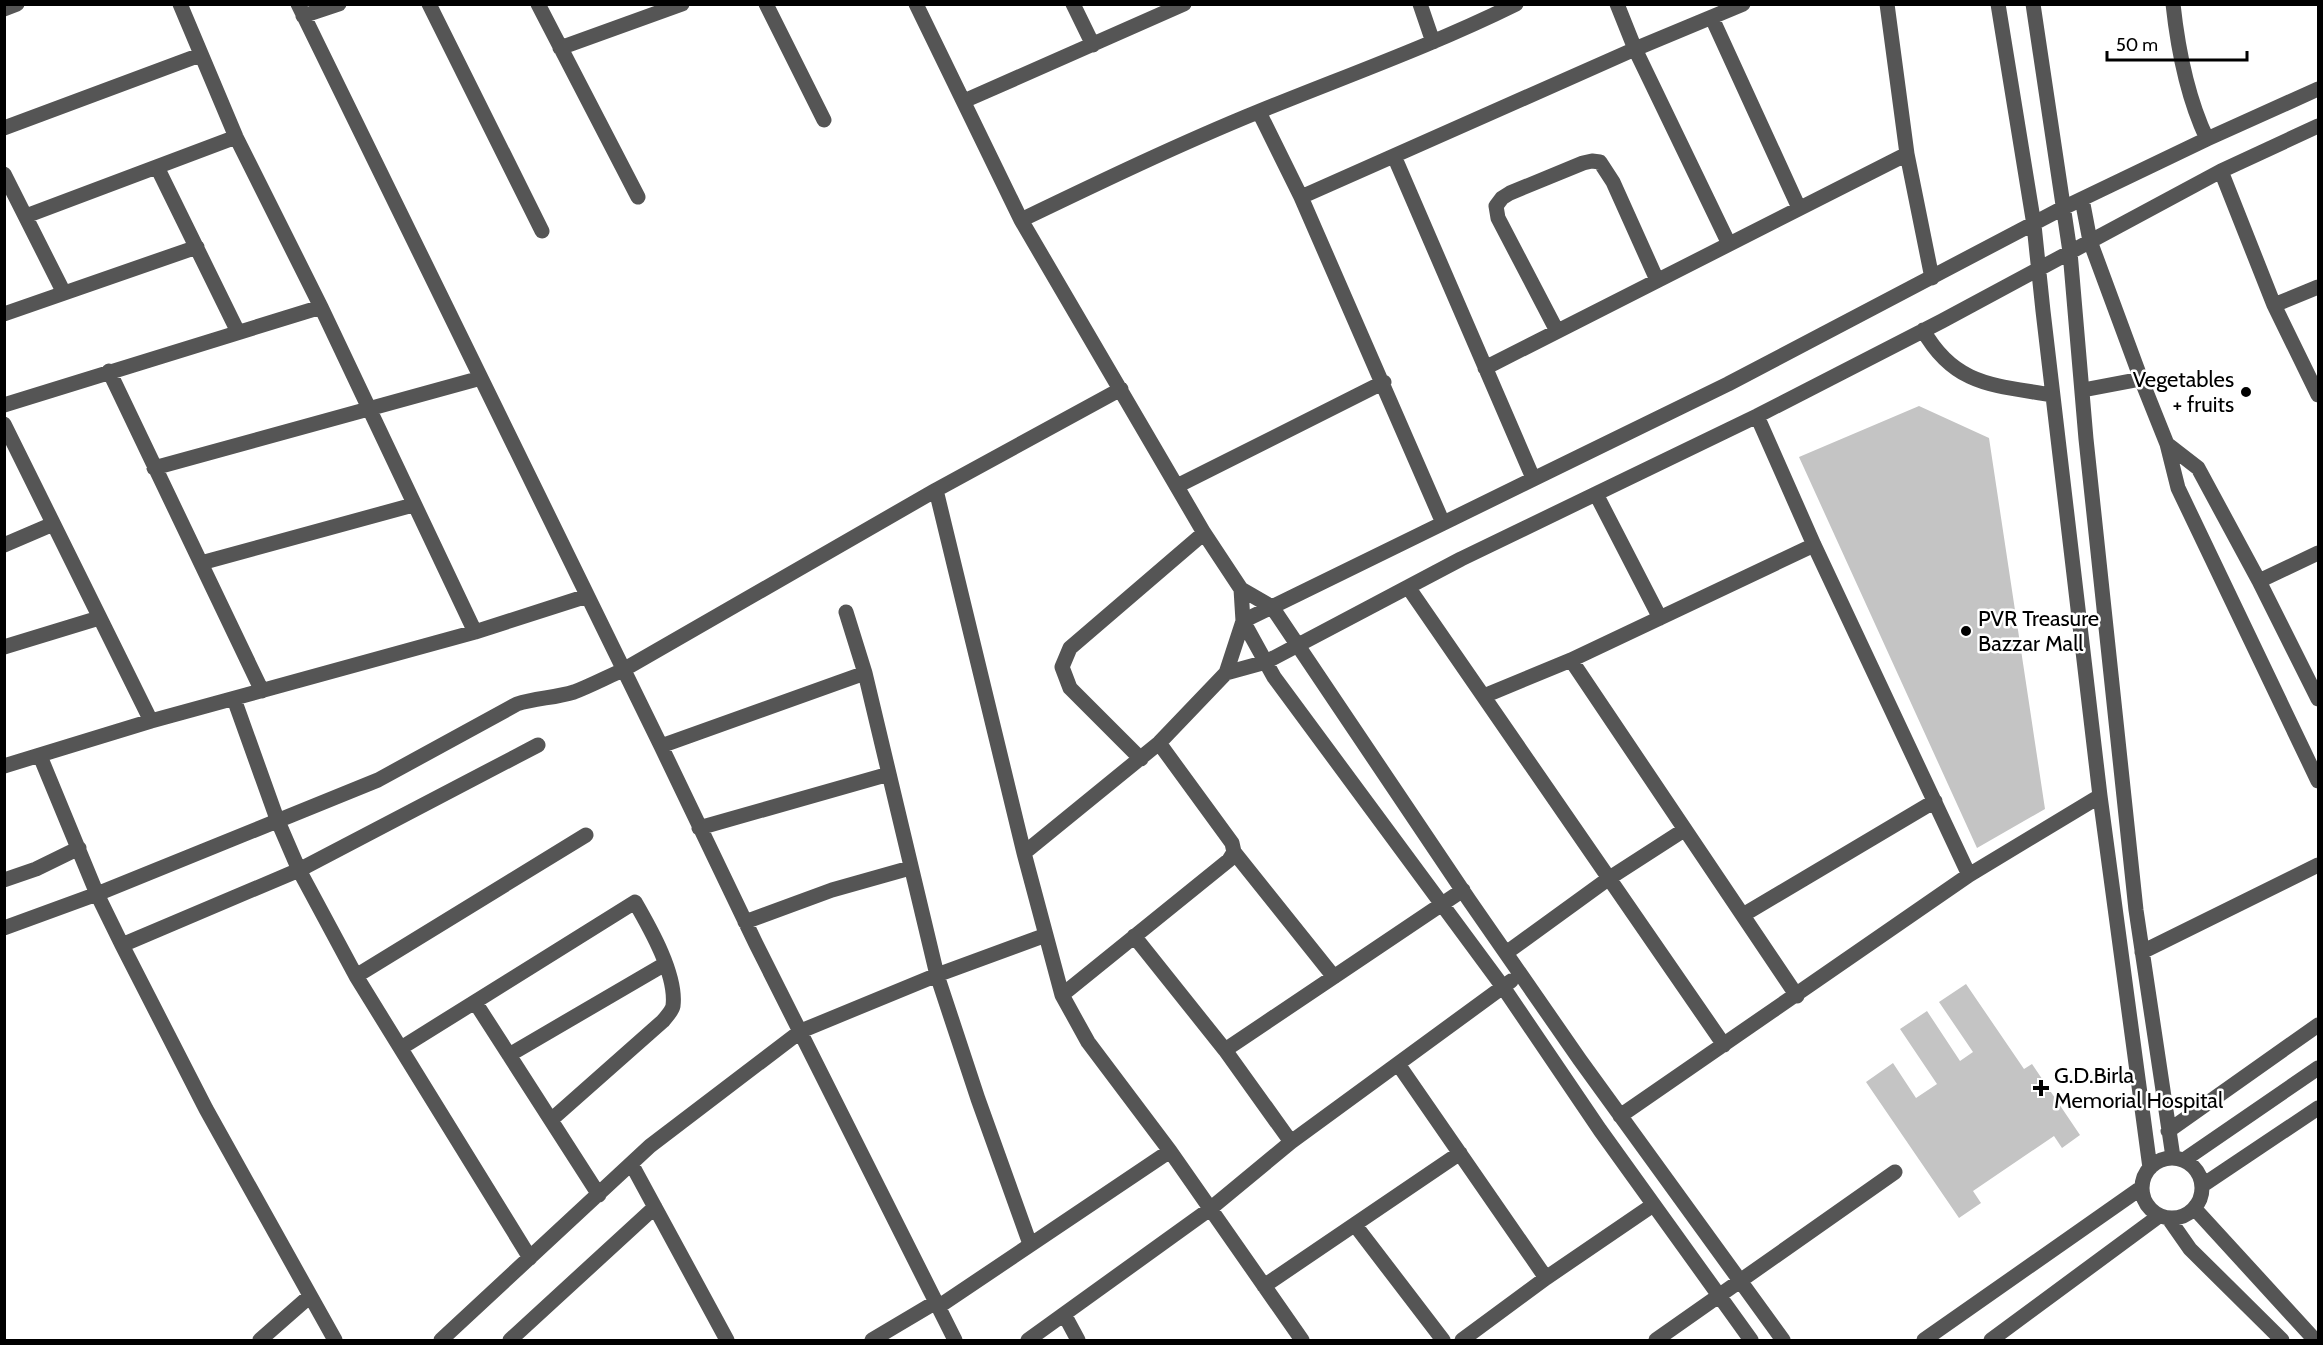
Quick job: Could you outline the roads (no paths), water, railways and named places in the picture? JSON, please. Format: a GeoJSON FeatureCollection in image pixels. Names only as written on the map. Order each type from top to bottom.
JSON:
{"type":"FeatureCollection","features":[{"type":"Feature","properties":{"kind":"street"},"geometry":{"type":"LineString","coordinates":[[4,9],[17,4]]}},
{"type":"Feature","properties":{"kind":"street"},"geometry":{"type":"LineString","coordinates":[[180,4],[236,137],[321,307],[413,506],[475,632]]}},
{"type":"Feature","properties":{"kind":"street"},"geometry":{"type":"LineString","coordinates":[[339,4],[301,10],[745,922],[955,1341]]}},
{"type":"Feature","properties":{"kind":"street"},"geometry":{"type":"LineString","coordinates":[[429,4],[542,231]]}},
{"type":"Feature","properties":{"kind":"street"},"geometry":{"type":"LineString","coordinates":[[538,4],[638,197]]}},
{"type":"Feature","properties":{"kind":"street"},"geometry":{"type":"LineString","coordinates":[[561,48],[682,4]]}},
{"type":"Feature","properties":{"kind":"street"},"geometry":{"type":"LineString","coordinates":[[766,4],[824,120]]}},
{"type":"Feature","properties":{"kind":"street"},"geometry":{"type":"LineString","coordinates":[[916,4],[1021,220],[1204,533],[1241,590],[1272,607],[1462,890],[1620,1116],[1783,1341]]}},
{"type":"Feature","properties":{"kind":"street"},"geometry":{"type":"LineString","coordinates":[[1073,4],[1093,45]]}},
{"type":"Feature","properties":{"kind":"street"},"geometry":{"type":"LineString","coordinates":[[1420,4],[1433,42]]}},
{"type":"Feature","properties":{"kind":"street"},"geometry":{"type":"LineString","coordinates":[[1021,220],[1124,170],[1259,112],[1433,42],[1516,4]]}},
{"type":"Feature","properties":{"kind":"street"},"geometry":{"type":"LineString","coordinates":[[1617,4],[1635,49],[1729,244]]}},
{"type":"Feature","properties":{"kind":"street"},"geometry":{"type":"LineString","coordinates":[[1301,197],[1635,49],[1743,4]]}},
{"type":"Feature","properties":{"kind":"street"},"geometry":{"type":"LineString","coordinates":[[1887,4],[1907,154],[1932,278]]}},
{"type":"Feature","properties":{"kind":"street"},"geometry":{"type":"LineString","coordinates":[[1998,4],[2040,269],[2052,394],[2100,796],[2150,1168]]}},
{"type":"Feature","properties":{"kind":"street"},"geometry":{"type":"LineString","coordinates":[[1991,1341],[2164,1217],[2183,1217],[2195,1209],[2202,1197],[2203,1185],[2197,1170],[2179,1158],[2168,1131],[2142,952],[2086,439],[2070,252],[2033,4]]}},
{"type":"Feature","properties":{"kind":"street"},"geometry":{"type":"LineString","coordinates":[[964,101],[1093,45],[1175,6]]}},
{"type":"Feature","properties":{"kind":"street"},"geometry":{"type":"LineString","coordinates":[[2178,6],[2186,83],[2195,115],[2207,139]]}},
{"type":"Feature","properties":{"kind":"street"},"geometry":{"type":"LineString","coordinates":[[1712,18],[1799,208]]}},
{"type":"Feature","properties":{"kind":"street"},"geometry":{"type":"LineString","coordinates":[[4,128],[200,55]]}},
{"type":"Feature","properties":{"kind":"street"},"geometry":{"type":"LineString","coordinates":[[1243,621],[1728,384],[2063,208],[2207,139],[2319,89]]}},
{"type":"Feature","properties":{"kind":"street"},"geometry":{"type":"LineString","coordinates":[[1259,112],[1301,197],[1384,382],[1443,523]]}},
{"type":"Feature","properties":{"kind":"street"},"geometry":{"type":"LineString","coordinates":[[1226,673],[1266,662],[1461,559],[1757,416],[2040,269],[2221,171],[2319,126]]}},
{"type":"Feature","properties":{"kind":"street"},"geometry":{"type":"LineString","coordinates":[[26,216],[236,137]]}},
{"type":"Feature","properties":{"kind":"street"},"geometry":{"type":"LineString","coordinates":[[1485,368],[1907,154]]}},
{"type":"Feature","properties":{"kind":"street"},"geometry":{"type":"LineString","coordinates":[[1394,156],[1533,478]]}},
{"type":"Feature","properties":{"kind":"street"},"geometry":{"type":"LineString","coordinates":[[1557,331],[1498,218],[1496,206],[1502,198],[1583,163],[1599,162],[1613,182],[1657,280]]}},
{"type":"Feature","properties":{"kind":"street"},"geometry":{"type":"LineString","coordinates":[[157,167],[238,332]]}},
{"type":"Feature","properties":{"kind":"street"},"geometry":{"type":"LineString","coordinates":[[2221,171],[2274,305],[2315,380],[2319,395]]}},
{"type":"Feature","properties":{"kind":"street"},"geometry":{"type":"LineString","coordinates":[[4,174],[64,293]]}},
{"type":"Feature","properties":{"kind":"street"},"geometry":{"type":"LineString","coordinates":[[2082,200],[2090,241],[2167,444],[2178,488],[2319,781]]}},
{"type":"Feature","properties":{"kind":"street"},"geometry":{"type":"LineString","coordinates":[[4,314],[197,247]]}},
{"type":"Feature","properties":{"kind":"street"},"geometry":{"type":"LineString","coordinates":[[2274,305],[2319,287]]}},
{"type":"Feature","properties":{"kind":"street"},"geometry":{"type":"LineString","coordinates":[[4,405],[321,307]]}},
{"type":"Feature","properties":{"kind":"street"},"geometry":{"type":"LineString","coordinates":[[1923,330],[1932,346],[1962,375],[1986,383],[2052,394]]}},
{"type":"Feature","properties":{"kind":"street"},"geometry":{"type":"LineString","coordinates":[[109,371],[262,691]]}},
{"type":"Feature","properties":{"kind":"street"},"geometry":{"type":"LineString","coordinates":[[154,468],[481,378]]}},
{"type":"Feature","properties":{"kind":"street"},"geometry":{"type":"LineString","coordinates":[[2083,390],[2141,379]]}},
{"type":"Feature","properties":{"kind":"street"},"geometry":{"type":"LineString","coordinates":[[1177,486],[1384,382]]}},
{"type":"Feature","properties":{"kind":"street"},"geometry":{"type":"LineString","coordinates":[[4,928],[97,894],[277,819],[378,780],[516,704],[574,691],[623,670],[936,490],[1121,389]]}},
{"type":"Feature","properties":{"kind":"street"},"geometry":{"type":"LineString","coordinates":[[1757,416],[1814,545],[1969,875]]}},
{"type":"Feature","properties":{"kind":"street"},"geometry":{"type":"LineString","coordinates":[[4,424],[8,439],[152,721]]}},
{"type":"Feature","properties":{"kind":"street"},"geometry":{"type":"LineString","coordinates":[[2167,444],[2198,468],[2319,699]]}},
{"type":"Feature","properties":{"kind":"street"},"geometry":{"type":"LineString","coordinates":[[936,490],[1024,852],[1062,995],[1088,1042],[1170,1151],[1302,1341]]}},
{"type":"Feature","properties":{"kind":"street"},"geometry":{"type":"LineString","coordinates":[[1596,494],[1660,618]]}},
{"type":"Feature","properties":{"kind":"street"},"geometry":{"type":"LineString","coordinates":[[201,563],[413,506]]}},
{"type":"Feature","properties":{"kind":"street"},"geometry":{"type":"LineString","coordinates":[[4,545],[52,524]]}},
{"type":"Feature","properties":{"kind":"street"},"geometry":{"type":"LineString","coordinates":[[1141,759],[1070,688],[1062,667],[1070,648],[1204,533]]}},
{"type":"Feature","properties":{"kind":"street"},"geometry":{"type":"LineString","coordinates":[[1484,696],[1571,660],[1814,545]]}},
{"type":"Feature","properties":{"kind":"street"},"geometry":{"type":"LineString","coordinates":[[2259,581],[2319,553]]}},
{"type":"Feature","properties":{"kind":"street"},"geometry":{"type":"LineString","coordinates":[[1408,587],[1724,1046]]}},
{"type":"Feature","properties":{"kind":"street"},"geometry":{"type":"LineString","coordinates":[[1024,852],[1141,759],[1226,673],[1243,621],[1241,590]]}},
{"type":"Feature","properties":{"kind":"street"},"geometry":{"type":"LineString","coordinates":[[4,766],[152,721],[475,632],[587,596]]}},
{"type":"Feature","properties":{"kind":"street"},"geometry":{"type":"LineString","coordinates":[[846,612],[865,673],[937,975],[1030,1244]]}},
{"type":"Feature","properties":{"kind":"street"},"geometry":{"type":"LineString","coordinates":[[4,647],[99,618]]}},
{"type":"Feature","properties":{"kind":"street"},"geometry":{"type":"LineString","coordinates":[[1243,621],[1274,677],[1503,987],[1653,1205],[1721,1296],[1751,1341]]}},
{"type":"Feature","properties":{"kind":"street"},"geometry":{"type":"LineString","coordinates":[[1571,660],[1797,996]]}},
{"type":"Feature","properties":{"kind":"street"},"geometry":{"type":"LineString","coordinates":[[661,746],[865,673]]}},
{"type":"Feature","properties":{"kind":"street"},"geometry":{"type":"LineString","coordinates":[[234,699],[277,819],[299,870],[356,976],[530,1258]]}},
{"type":"Feature","properties":{"kind":"street"},"geometry":{"type":"LineString","coordinates":[[1159,743],[1232,843],[1234,852],[1334,977]]}},
{"type":"Feature","properties":{"kind":"street"},"geometry":{"type":"LineString","coordinates":[[122,945],[299,870],[538,745]]}},
{"type":"Feature","properties":{"kind":"street"},"geometry":{"type":"LineString","coordinates":[[40,756],[97,894],[122,945],[206,1109],[335,1341]]}},
{"type":"Feature","properties":{"kind":"street"},"geometry":{"type":"LineString","coordinates":[[699,828],[889,774]]}},
{"type":"Feature","properties":{"kind":"street"},"geometry":{"type":"LineString","coordinates":[[1620,1116],[1797,996],[1969,875],[2100,796]]}},
{"type":"Feature","properties":{"kind":"street"},"geometry":{"type":"LineString","coordinates":[[1743,915],[1935,801]]}},
{"type":"Feature","properties":{"kind":"street"},"geometry":{"type":"LineString","coordinates":[[1506,953],[1608,879],[1684,830]]}},
{"type":"Feature","properties":{"kind":"street"},"geometry":{"type":"LineString","coordinates":[[356,976],[585,835]]}},
{"type":"Feature","properties":{"kind":"street"},"geometry":{"type":"LineString","coordinates":[[4,880],[79,848]]}},
{"type":"Feature","properties":{"kind":"street"},"geometry":{"type":"LineString","coordinates":[[1062,995],[1229,860],[1234,852]]}},
{"type":"Feature","properties":{"kind":"street"},"geometry":{"type":"LineString","coordinates":[[2142,952],[2319,865]]}},
{"type":"Feature","properties":{"kind":"street"},"geometry":{"type":"LineString","coordinates":[[745,922],[832,890],[910,868]]}},
{"type":"Feature","properties":{"kind":"street"},"geometry":{"type":"LineString","coordinates":[[1225,1050],[1462,890]]}},
{"type":"Feature","properties":{"kind":"street"},"geometry":{"type":"LineString","coordinates":[[401,1048],[635,902],[648,924],[665,964],[673,987],[673,1008],[663,1021],[551,1120]]}},
{"type":"Feature","properties":{"kind":"street"},"geometry":{"type":"LineString","coordinates":[[441,1341],[650,1146],[801,1031],[937,975],[1046,935]]}},
{"type":"Feature","properties":{"kind":"street"},"geometry":{"type":"LineString","coordinates":[[1134,936],[1225,1050],[1291,1142]]}},
{"type":"Feature","properties":{"kind":"street"},"geometry":{"type":"LineString","coordinates":[[509,1055],[665,964]]}},
{"type":"Feature","properties":{"kind":"street"},"geometry":{"type":"LineString","coordinates":[[1028,1341],[1210,1209],[1291,1142],[1521,974]]}},
{"type":"Feature","properties":{"kind":"street"},"geometry":{"type":"LineString","coordinates":[[476,1002],[599,1195]]}},
{"type":"Feature","properties":{"kind":"street"},"geometry":{"type":"LineString","coordinates":[[2168,1131],[2319,1025]]}},
{"type":"Feature","properties":{"kind":"street"},"geometry":{"type":"LineString","coordinates":[[1398,1064],[1546,1278]]}},
{"type":"Feature","properties":{"kind":"street"},"geometry":{"type":"LineString","coordinates":[[2282,1341],[2190,1249],[2164,1217],[2146,1205],[2141,1188],[2146,1172],[2158,1161],[2179,1158],[2319,1068]]}},
{"type":"Feature","properties":{"kind":"street"},"geometry":{"type":"LineString","coordinates":[[2203,1185],[2319,1108]]}},
{"type":"Feature","properties":{"kind":"street"},"geometry":{"type":"LineString","coordinates":[[872,1341],[937,1305],[1170,1151]]}},
{"type":"Feature","properties":{"kind":"street"},"geometry":{"type":"LineString","coordinates":[[1264,1286],[1460,1154]]}},
{"type":"Feature","properties":{"kind":"street"},"geometry":{"type":"LineString","coordinates":[[632,1165],[727,1341]]}},
{"type":"Feature","properties":{"kind":"street"},"geometry":{"type":"LineString","coordinates":[[1656,1341],[1895,1172]]}},
{"type":"Feature","properties":{"kind":"street"},"geometry":{"type":"LineString","coordinates":[[1924,1341],[2141,1188]]}},
{"type":"Feature","properties":{"kind":"street"},"geometry":{"type":"LineString","coordinates":[[1462,1341],[1546,1278],[1653,1205]]}},
{"type":"Feature","properties":{"kind":"street"},"geometry":{"type":"LineString","coordinates":[[510,1341],[655,1207]]}},
{"type":"Feature","properties":{"kind":"street"},"geometry":{"type":"LineString","coordinates":[[2195,1209],[2315,1341]]}},
{"type":"Feature","properties":{"kind":"street"},"geometry":{"type":"LineString","coordinates":[[1355,1224],[1443,1341]]}},
{"type":"Feature","properties":{"kind":"street"},"geometry":{"type":"LineString","coordinates":[[260,1341],[310,1296]]}},
{"type":"Feature","properties":{"kind":"street"},"geometry":{"type":"LineString","coordinates":[[1064,1314],[1078,1341]]}},
{"type":"Feature","properties":{"kind":"place","name":"Vegetables + fruits"},"geometry":{"type":"Point","coordinates":[2246,392]}},
{"type":"Feature","properties":{"kind":"place","name":"PVR Treasure Bazzar Mall"},"geometry":{"type":"Point","coordinates":[1966,631]}},
{"type":"Feature","properties":{"kind":"place","name":"G.D.Birla Memorial Hospital"},"geometry":{"type":"Point","coordinates":[2041,1088]}}]}
